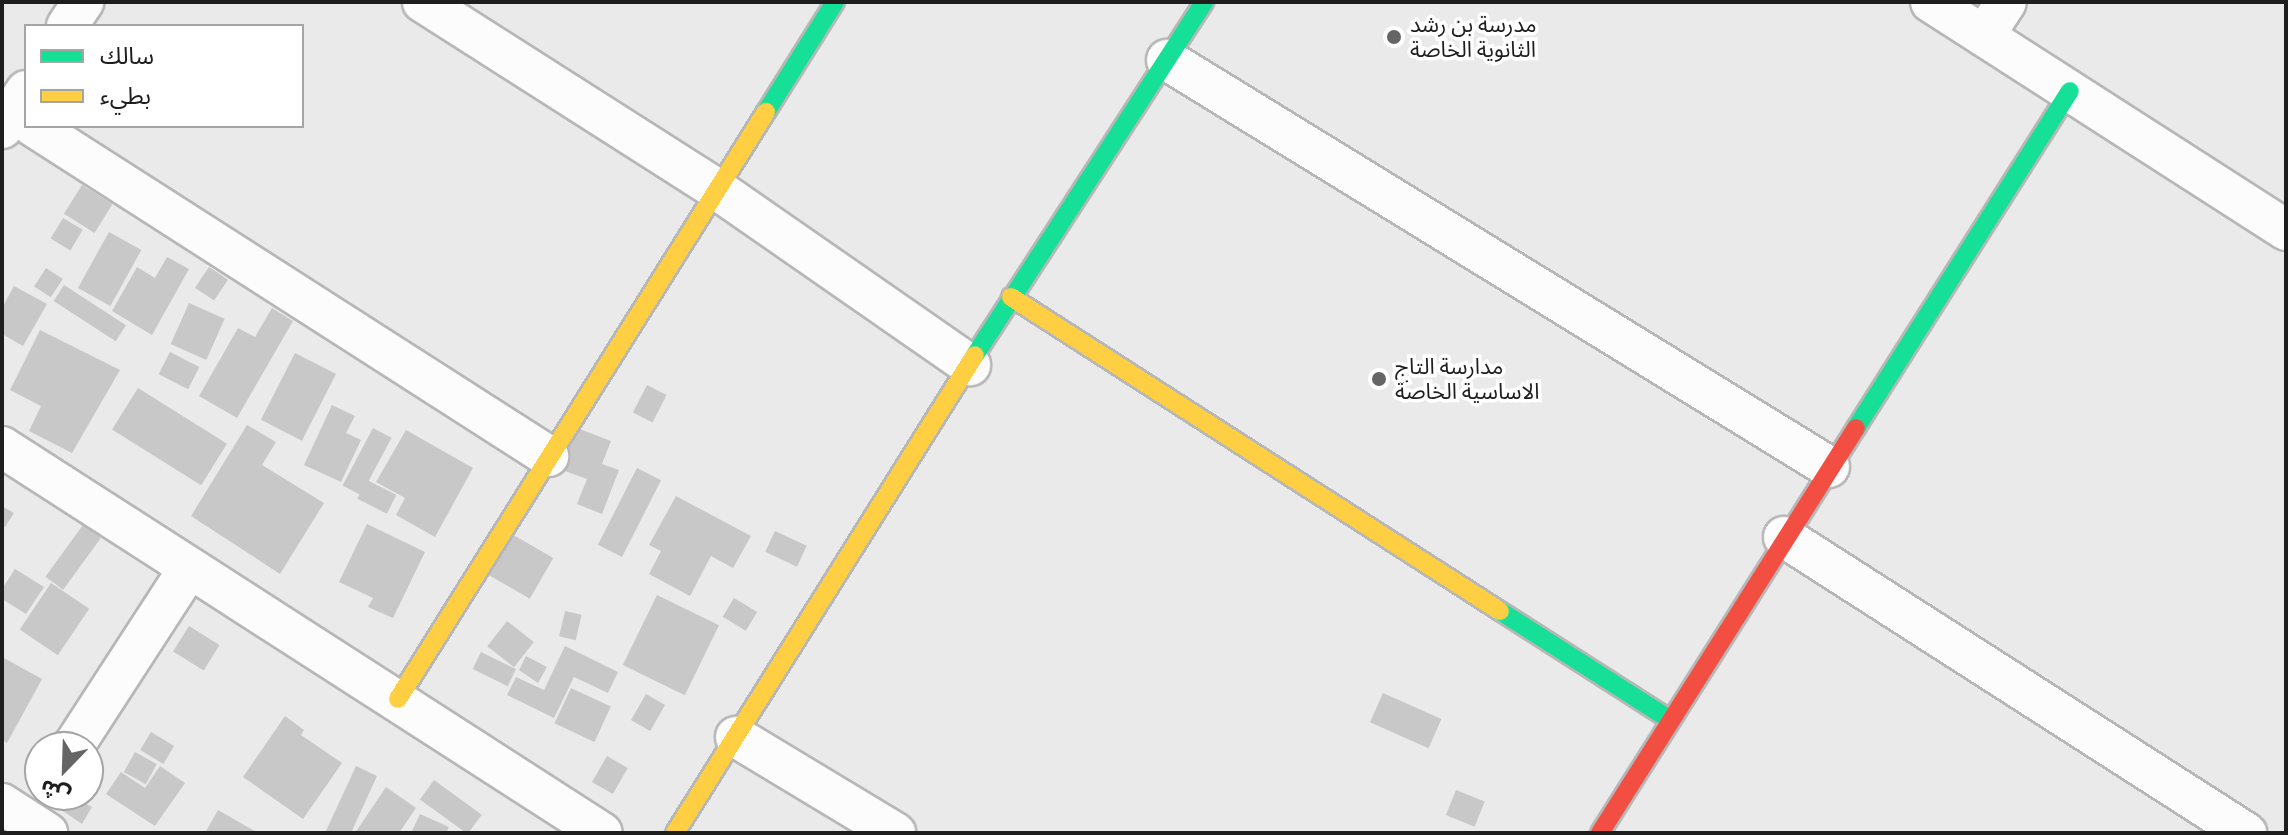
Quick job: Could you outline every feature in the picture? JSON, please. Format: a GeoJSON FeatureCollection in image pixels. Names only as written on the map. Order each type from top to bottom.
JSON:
{"type":"FeatureCollection","features":[{"type":"Feature","properties":{"kind":"street"},"geometry":{"type":"LineString","coordinates":[[68,24],[83,2]]}},
{"type":"Feature","properties":{"kind":"street"},"geometry":{"type":"LineString","coordinates":[[423,2],[718,190],[970,365]]}},
{"type":"Feature","properties":{"kind":"street"},"geometry":{"type":"LineString","coordinates":[[398,699],[835,2]]}},
{"type":"Feature","properties":{"kind":"street"},"geometry":{"type":"LineString","coordinates":[[675,833],[1011,297],[1204,2]]}},
{"type":"Feature","properties":{"kind":"street"},"geometry":{"type":"LineString","coordinates":[[1931,2],[2286,230]]}},
{"type":"Feature","properties":{"kind":"street"},"geometry":{"type":"LineString","coordinates":[[1984,36],[2006,2]]}},
{"type":"Feature","properties":{"kind":"street"},"geometry":{"type":"LineString","coordinates":[[1167,60],[1829,467]]}},
{"type":"Feature","properties":{"kind":"street"},"geometry":{"type":"LineString","coordinates":[[1602,832],[1669,719],[2070,91]]}},
{"type":"Feature","properties":{"kind":"street"},"geometry":{"type":"LineString","coordinates":[[39,128],[548,456]]}},
{"type":"Feature","properties":{"kind":"street"},"geometry":{"type":"LineString","coordinates":[[1011,297],[1669,719]]}},
{"type":"Feature","properties":{"kind":"street"},"geometry":{"type":"LineString","coordinates":[[2,447],[188,570],[398,699],[602,833]]}},
{"type":"Feature","properties":{"kind":"street"},"geometry":{"type":"LineString","coordinates":[[1784,537],[2246,833]]}},
{"type":"Feature","properties":{"kind":"street"},"geometry":{"type":"LineString","coordinates":[[83,731],[188,570]]}},
{"type":"Feature","properties":{"kind":"street"},"geometry":{"type":"LineString","coordinates":[[736,737],[895,833]]}},
{"type":"Feature","properties":{"kind":"building"},"geometry":{"type":"Polygon","coordinates":[[[82,185],[113,204],[95,233],[64,214],[82,185]]]}},
{"type":"Feature","properties":{"kind":"building"},"geometry":{"type":"Polygon","coordinates":[[[63,218],[83,230],[70,250],[51,239],[63,218]]]}},
{"type":"Feature","properties":{"kind":"building"},"geometry":{"type":"Polygon","coordinates":[[[109,232],[141,250],[110,306],[78,288],[109,232]]]}},
{"type":"Feature","properties":{"kind":"building"},"geometry":{"type":"Polygon","coordinates":[[[167,257],[189,269],[152,335],[112,311],[137,267],[155,278],[167,257]]]}},
{"type":"Feature","properties":{"kind":"building"},"geometry":{"type":"Polygon","coordinates":[[[209,267],[228,280],[214,301],[195,288],[209,267]]]}},
{"type":"Feature","properties":{"kind":"building"},"geometry":{"type":"Polygon","coordinates":[[[46,268],[63,279],[51,297],[34,286],[46,268]]]}},
{"type":"Feature","properties":{"kind":"building"},"geometry":{"type":"Polygon","coordinates":[[[64,285],[126,325],[116,341],[54,301],[64,285]]]}},
{"type":"Feature","properties":{"kind":"building"},"geometry":{"type":"Polygon","coordinates":[[[14,286],[47,304],[23,346],[2,334],[2,308],[14,286]]]}},
{"type":"Feature","properties":{"kind":"building"},"geometry":{"type":"Polygon","coordinates":[[[189,303],[225,319],[206,360],[171,344],[189,303]]]}},
{"type":"Feature","properties":{"kind":"building"},"geometry":{"type":"Polygon","coordinates":[[[272,308],[293,321],[237,418],[199,396],[238,328],[255,337],[272,308]]]}},
{"type":"Feature","properties":{"kind":"building"},"geometry":{"type":"Polygon","coordinates":[[[40,330],[120,370],[72,453],[29,431],[41,406],[10,390],[40,330]]]}},
{"type":"Feature","properties":{"kind":"building"},"geometry":{"type":"Polygon","coordinates":[[[170,352],[199,367],[188,389],[159,374],[170,352]]]}},
{"type":"Feature","properties":{"kind":"building"},"geometry":{"type":"Polygon","coordinates":[[[295,353],[336,374],[302,441],[261,420],[295,353]]]}},
{"type":"Feature","properties":{"kind":"building"},"geometry":{"type":"Polygon","coordinates":[[[647,385],[667,395],[653,423],[633,413],[647,385]]]}},
{"type":"Feature","properties":{"kind":"building"},"geometry":{"type":"Polygon","coordinates":[[[138,388],[227,444],[201,485],[112,430],[138,388]]]}},
{"type":"Feature","properties":{"kind":"building"},"geometry":{"type":"Polygon","coordinates":[[[332,405],[355,416],[346,433],[361,440],[341,482],[304,465],[332,405]]]}},
{"type":"Feature","properties":{"kind":"building"},"geometry":{"type":"Polygon","coordinates":[[[247,425],[276,442],[262,465],[324,503],[280,574],[191,516],[247,425]]]}},
{"type":"Feature","properties":{"kind":"building"},"geometry":{"type":"Polygon","coordinates":[[[569,425],[611,441],[602,464],[619,470],[602,514],[577,504],[587,479],[554,467],[569,425]]]}},
{"type":"Feature","properties":{"kind":"building"},"geometry":{"type":"Polygon","coordinates":[[[373,428],[392,438],[361,495],[342,485],[373,428]]]}},
{"type":"Feature","properties":{"kind":"building"},"geometry":{"type":"Polygon","coordinates":[[[406,430],[473,468],[435,537],[396,515],[405,498],[376,482],[406,430]]]}},
{"type":"Feature","properties":{"kind":"building"},"geometry":{"type":"Polygon","coordinates":[[[637,468],[661,480],[622,557],[598,545],[637,468]]]}},
{"type":"Feature","properties":{"kind":"building"},"geometry":{"type":"Polygon","coordinates":[[[367,480],[396,495],[387,514],[357,499],[367,480]]]}},
{"type":"Feature","properties":{"kind":"building"},"geometry":{"type":"Polygon","coordinates":[[[676,496],[751,536],[733,568],[711,556],[690,596],[649,574],[661,551],[649,545],[676,496]]]}},
{"type":"Feature","properties":{"kind":"building"},"geometry":{"type":"Polygon","coordinates":[[[2,506],[14,513],[5,527],[2,525],[2,506]]]}},
{"type":"Feature","properties":{"kind":"building"},"geometry":{"type":"Polygon","coordinates":[[[367,524],[425,552],[393,618],[368,607],[373,598],[339,582],[367,524]]]}},
{"type":"Feature","properties":{"kind":"building"},"geometry":{"type":"Polygon","coordinates":[[[83,525],[101,538],[63,590],[45,577],[83,525]]]}},
{"type":"Feature","properties":{"kind":"building"},"geometry":{"type":"Polygon","coordinates":[[[775,531],[807,546],[797,567],[765,552],[775,531]]]}},
{"type":"Feature","properties":{"kind":"building"},"geometry":{"type":"Polygon","coordinates":[[[510,533],[553,558],[530,599],[486,574],[510,533]]]}},
{"type":"Feature","properties":{"kind":"building"},"geometry":{"type":"Polygon","coordinates":[[[15,569],[44,587],[26,614],[2,599],[2,589],[15,569]]]}},
{"type":"Feature","properties":{"kind":"building"},"geometry":{"type":"Polygon","coordinates":[[[51,583],[89,609],[58,655],[20,629],[51,583]]]}},
{"type":"Feature","properties":{"kind":"building"},"geometry":{"type":"Polygon","coordinates":[[[657,595],[719,625],[685,695],[623,665],[657,595]]]}},
{"type":"Feature","properties":{"kind":"building"},"geometry":{"type":"Polygon","coordinates":[[[734,598],[757,612],[746,631],[723,617],[734,598]]]}},
{"type":"Feature","properties":{"kind":"building"},"geometry":{"type":"Polygon","coordinates":[[[565,611],[582,615],[576,640],[559,636],[565,611]]]}},
{"type":"Feature","properties":{"kind":"building"},"geometry":{"type":"Polygon","coordinates":[[[507,621],[534,642],[514,667],[487,646],[507,621]]]}},
{"type":"Feature","properties":{"kind":"building"},"geometry":{"type":"Polygon","coordinates":[[[189,626],[220,645],[204,671],[173,651],[189,626]]]}},
{"type":"Feature","properties":{"kind":"building"},"geometry":{"type":"Polygon","coordinates":[[[565,646],[618,672],[608,693],[574,677],[554,718],[507,695],[516,677],[544,690],[565,646]]]}},
{"type":"Feature","properties":{"kind":"building"},"geometry":{"type":"Polygon","coordinates":[[[481,652],[516,669],[508,686],[473,669],[481,652]]]}},
{"type":"Feature","properties":{"kind":"building"},"geometry":{"type":"Polygon","coordinates":[[[526,656],[547,667],[538,683],[519,670],[526,656]]]}},
{"type":"Feature","properties":{"kind":"building"},"geometry":{"type":"Polygon","coordinates":[[[2,657],[42,679],[7,743],[2,740],[2,657]]]}},
{"type":"Feature","properties":{"kind":"building"},"geometry":{"type":"Polygon","coordinates":[[[571,688],[611,707],[594,742],[555,723],[571,688]]]}},
{"type":"Feature","properties":{"kind":"building"},"geometry":{"type":"Polygon","coordinates":[[[1383,693],[1441,719],[1428,748],[1370,722],[1383,693]]]}},
{"type":"Feature","properties":{"kind":"building"},"geometry":{"type":"Polygon","coordinates":[[[646,694],[665,705],[650,731],[631,720],[646,694]]]}},
{"type":"Feature","properties":{"kind":"building"},"geometry":{"type":"Polygon","coordinates":[[[285,716],[304,730],[301,735],[342,763],[303,819],[243,777],[285,716]]]}},
{"type":"Feature","properties":{"kind":"building"},"geometry":{"type":"Polygon","coordinates":[[[151,732],[174,746],[163,764],[140,750],[151,732]]]}},
{"type":"Feature","properties":{"kind":"building"},"geometry":{"type":"Polygon","coordinates":[[[135,752],[157,764],[146,784],[124,772],[135,752]]]}},
{"type":"Feature","properties":{"kind":"building"},"geometry":{"type":"Polygon","coordinates":[[[607,756],[628,768],[613,794],[592,782],[607,756]]]}},
{"type":"Feature","properties":{"kind":"building"},"geometry":{"type":"Polygon","coordinates":[[[160,766],[185,783],[155,826],[106,794],[121,772],[145,788],[160,766]]]}},
{"type":"Feature","properties":{"kind":"building"},"geometry":{"type":"Polygon","coordinates":[[[356,766],[377,776],[351,833],[325,833],[356,766]]]}},
{"type":"Feature","properties":{"kind":"building"},"geometry":{"type":"Polygon","coordinates":[[[434,780],[482,815],[466,833],[420,799],[434,780]]]}},
{"type":"Feature","properties":{"kind":"building"},"geometry":{"type":"Polygon","coordinates":[[[386,787],[416,808],[399,833],[355,833],[386,787]]]}},
{"type":"Feature","properties":{"kind":"building"},"geometry":{"type":"Polygon","coordinates":[[[1456,790],[1485,802],[1475,827],[1446,815],[1456,790]]]}},
{"type":"Feature","properties":{"kind":"building"},"geometry":{"type":"Polygon","coordinates":[[[218,810],[258,833],[205,833],[218,810]]]}},
{"type":"Feature","properties":{"kind":"building"},"geometry":{"type":"Polygon","coordinates":[[[63,811],[90,811],[82,824],[63,811]]]}},
{"type":"Feature","properties":{"kind":"building"},"geometry":{"type":"Polygon","coordinates":[[[420,814],[449,827],[446,833],[411,833],[420,814]]]}},
{"type":"Feature","properties":{"kind":"traffic: fast"},"geometry":{"type":"LineString","coordinates":[[766,112],[835,2]]}},
{"type":"Feature","properties":{"kind":"traffic: fast"},"geometry":{"type":"LineString","coordinates":[[975,355],[1204,2]]}},
{"type":"Feature","properties":{"kind":"traffic: fast"},"geometry":{"type":"LineString","coordinates":[[1856,428],[2070,91]]}},
{"type":"Feature","properties":{"kind":"traffic: fast"},"geometry":{"type":"LineString","coordinates":[[1500,611],[1669,719]]}},
{"type":"Feature","properties":{"kind":"traffic: slow"},"geometry":{"type":"LineString","coordinates":[[398,699],[766,112]]}},
{"type":"Feature","properties":{"kind":"traffic: slow"},"geometry":{"type":"LineString","coordinates":[[1011,297],[1500,611]]}},
{"type":"Feature","properties":{"kind":"traffic: slow"},"geometry":{"type":"LineString","coordinates":[[675,833],[975,355]]}},
{"type":"Feature","properties":{"kind":"traffic: jam"},"geometry":{"type":"LineString","coordinates":[[1600,833],[1856,428]]}},
{"type":"Feature","properties":{"kind":"place","name":"مدرسة بن رشد الثانوية الخاصة"},"geometry":{"type":"Point","coordinates":[1394,37]}},
{"type":"Feature","properties":{"kind":"place","name":"مدارسة التاج الاساسية الخاصة"},"geometry":{"type":"Point","coordinates":[1379,379]}}]}
